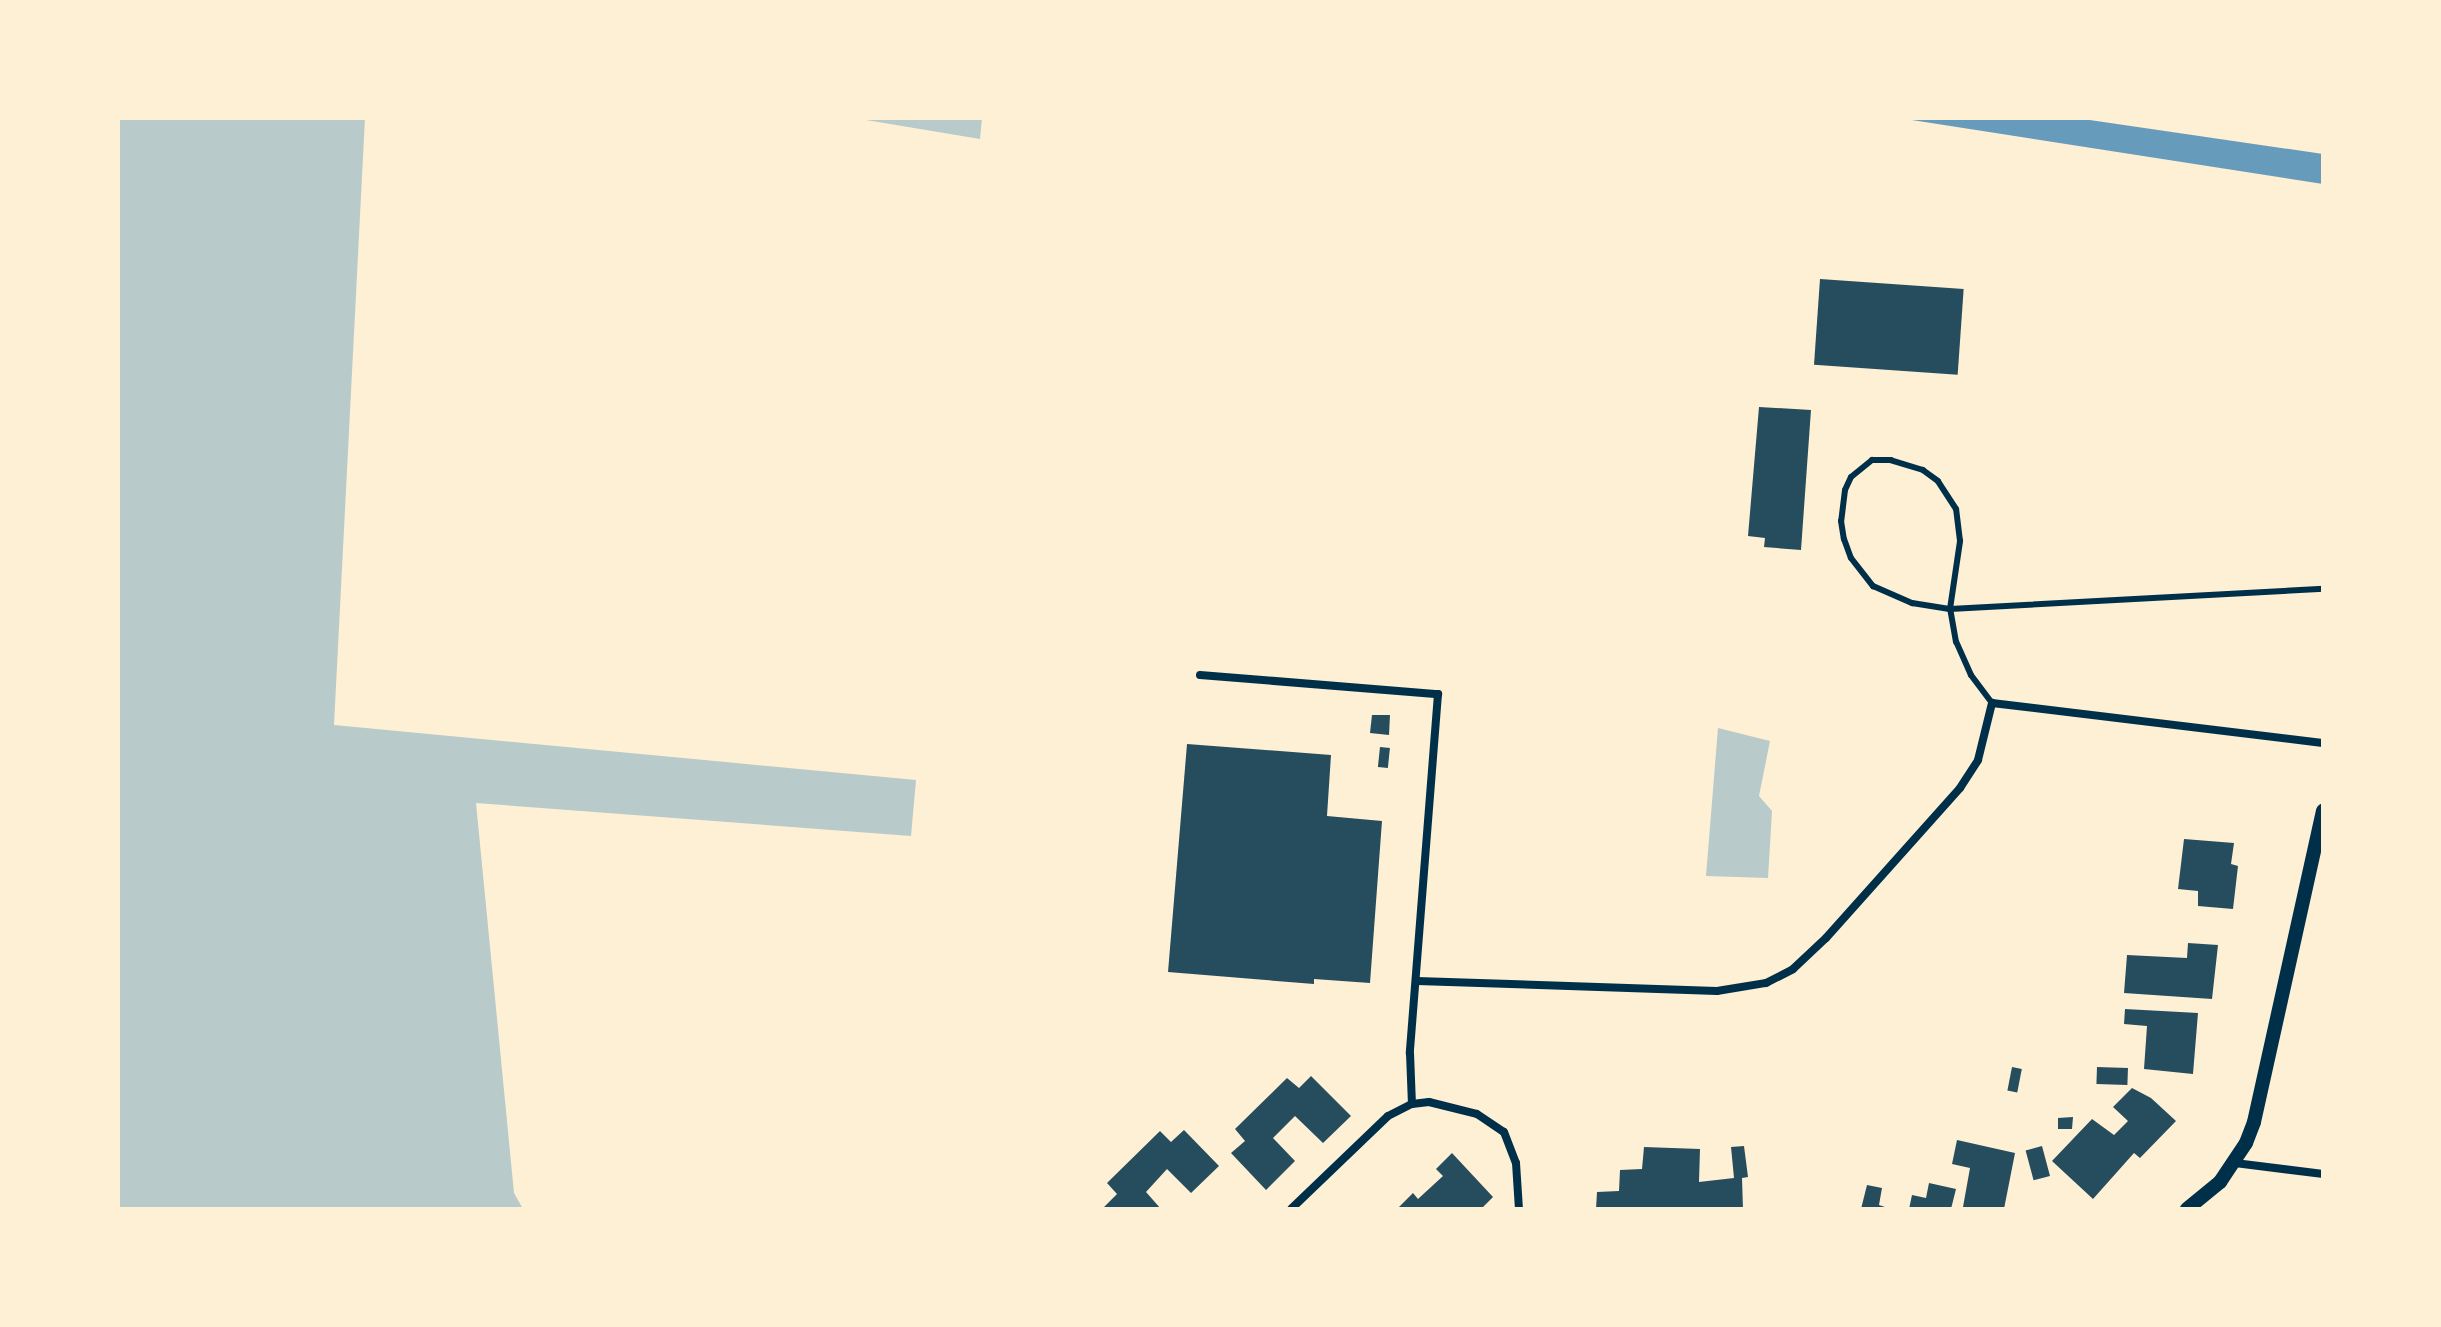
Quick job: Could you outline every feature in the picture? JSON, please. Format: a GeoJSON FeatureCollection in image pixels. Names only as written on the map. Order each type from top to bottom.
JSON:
{"type":"FeatureCollection","features":[{"type":"Feature","properties":{"kind":"street"},"geometry":{"type":"LineString","coordinates":[[1200,675],[1438,694],[1410,1053],[1412,1104]]}},
{"type":"Feature","properties":{"kind":"street"},"geometry":{"type":"LineString","coordinates":[[1417,981],[1717,991],[1766,983],[1793,969],[1826,938],[1960,788],[1978,760],[1992,703],[2323,743]]}},
{"type":"Feature","properties":{"kind":"street"},"geometry":{"type":"LineString","coordinates":[[2187,1209],[2220,1182],[2246,1143],[2261,1098],[2323,811]]}},
{"type":"Feature","properties":{"kind":"street"},"geometry":{"type":"LineString","coordinates":[[1291,1209],[1375,1127],[1399,1108],[1429,1102],[1463,1108],[1492,1122],[1504,1132],[1516,1163],[1519,1209]]}},
{"type":"Feature","properties":{"kind":"street"},"geometry":{"type":"LineString","coordinates":[[2235,1163],[2323,1174]]}},
{"type":"Feature","properties":{"kind":"lane"},"geometry":{"type":"LineString","coordinates":[[1992,703],[1962,658],[1950,609],[1960,541],[1956,509],[1938,481],[1906,463],[1872,460],[1851,477],[1842,503],[1841,521],[1851,558],[1861,573],[1885,594],[1912,603],[1950,609],[2323,589]]}},
{"type":"Feature","properties":{"kind":"shaded area"},"geometry":{"type":"Polygon","coordinates":[[[118,118],[365,118],[334,725],[916,780],[911,836],[476,803],[514,1193],[523,1209],[118,1209],[118,118]]]}},
{"type":"Feature","properties":{"kind":"shaded area"},"geometry":{"type":"Polygon","coordinates":[[[854,118],[982,118],[980,139],[854,118]]]}},
{"type":"Feature","properties":{"kind":"shaded area"},"geometry":{"type":"Polygon","coordinates":[[[1718,728],[1770,741],[1759,796],[1772,811],[1768,878],[1706,876],[1718,728]]]}},
{"type":"Feature","properties":{"kind":"water"},"geometry":{"type":"Polygon","coordinates":[[[1899,118],[2076,118],[2323,154],[2323,184],[1899,118]]]}},
{"type":"Feature","properties":{"kind":"building"},"geometry":{"type":"Polygon","coordinates":[[[1820,279],[1964,289],[1958,375],[1814,365],[1820,279]]]}},
{"type":"Feature","properties":{"kind":"building"},"geometry":{"type":"Polygon","coordinates":[[[1759,407],[1811,410],[1801,550],[1764,547],[1765,538],[1748,536],[1759,407]]]}},
{"type":"Feature","properties":{"kind":"building"},"geometry":{"type":"Polygon","coordinates":[[[1372,715],[1390,715],[1389,735],[1370,733],[1372,715]]]}},
{"type":"Feature","properties":{"kind":"building"},"geometry":{"type":"Polygon","coordinates":[[[1187,744],[1331,755],[1327,816],[1382,821],[1370,983],[1314,979],[1314,984],[1168,972],[1187,744]]]}},
{"type":"Feature","properties":{"kind":"building"},"geometry":{"type":"Polygon","coordinates":[[[1380,747],[1390,748],[1388,768],[1378,767],[1380,747]]]}},
{"type":"Feature","properties":{"kind":"building"},"geometry":{"type":"Polygon","coordinates":[[[2184,839],[2234,843],[2231,864],[2238,866],[2233,909],[2198,906],[2198,891],[2178,889],[2184,839]]]}},
{"type":"Feature","properties":{"kind":"building"},"geometry":{"type":"Polygon","coordinates":[[[2188,943],[2218,945],[2212,999],[2124,993],[2127,955],[2187,958],[2188,943]]]}},
{"type":"Feature","properties":{"kind":"building"},"geometry":{"type":"Polygon","coordinates":[[[2125,1009],[2198,1013],[2193,1074],[2144,1069],[2147,1026],[2124,1024],[2125,1009]]]}},
{"type":"Feature","properties":{"kind":"building"},"geometry":{"type":"Polygon","coordinates":[[[2012,1067],[2022,1069],[2017,1092],[2007,1091],[2012,1067]]]}},
{"type":"Feature","properties":{"kind":"building"},"geometry":{"type":"Polygon","coordinates":[[[2097,1067],[2128,1068],[2127,1085],[2096,1084],[2097,1067]]]}},
{"type":"Feature","properties":{"kind":"building"},"geometry":{"type":"Polygon","coordinates":[[[1311,1076],[1351,1116],[1323,1143],[1295,1116],[1273,1138],[1295,1161],[1266,1190],[1231,1153],[1245,1141],[1235,1129],[1287,1078],[1299,1088],[1311,1076]]]}},
{"type":"Feature","properties":{"kind":"building"},"geometry":{"type":"Polygon","coordinates":[[[2132,1088],[2151,1098],[2176,1121],[2140,1158],[2134,1153],[2093,1199],[2052,1161],[2092,1119],[2114,1135],[2128,1121],[2113,1107],[2132,1088]]]}},
{"type":"Feature","properties":{"kind":"building"},"geometry":{"type":"Polygon","coordinates":[[[2073,1117],[2072,1129],[2058,1129],[2058,1118],[2073,1117]]]}},
{"type":"Feature","properties":{"kind":"building"},"geometry":{"type":"Polygon","coordinates":[[[1184,1130],[1219,1166],[1191,1193],[1167,1169],[1146,1192],[1161,1209],[1104,1207],[1117,1194],[1107,1183],[1160,1131],[1171,1142],[1184,1130]]]}},
{"type":"Feature","properties":{"kind":"building"},"geometry":{"type":"Polygon","coordinates":[[[1957,1140],[2015,1153],[2004,1209],[1963,1207],[1970,1168],[1952,1164],[1957,1140]]]}},
{"type":"Feature","properties":{"kind":"building"},"geometry":{"type":"Polygon","coordinates":[[[1744,1146],[1748,1177],[1742,1178],[1743,1209],[1596,1209],[1597,1192],[1619,1191],[1620,1170],[1642,1169],[1644,1147],[1700,1149],[1699,1182],[1734,1178],[1731,1147],[1744,1146]]]}},
{"type":"Feature","properties":{"kind":"building"},"geometry":{"type":"Polygon","coordinates":[[[2042,1146],[2050,1176],[2034,1180],[2026,1150],[2042,1146]]]}},
{"type":"Feature","properties":{"kind":"building"},"geometry":{"type":"Polygon","coordinates":[[[1452,1153],[1493,1197],[1481,1209],[1397,1209],[1413,1193],[1418,1199],[1443,1176],[1436,1169],[1452,1153]]]}},
{"type":"Feature","properties":{"kind":"building"},"geometry":{"type":"Polygon","coordinates":[[[1929,1183],[1956,1189],[1951,1209],[1909,1209],[1912,1195],[1926,1198],[1929,1183]]]}},
{"type":"Feature","properties":{"kind":"building"},"geometry":{"type":"Polygon","coordinates":[[[1867,1185],[1882,1188],[1879,1205],[1891,1209],[1861,1209],[1867,1185]]]}}]}
